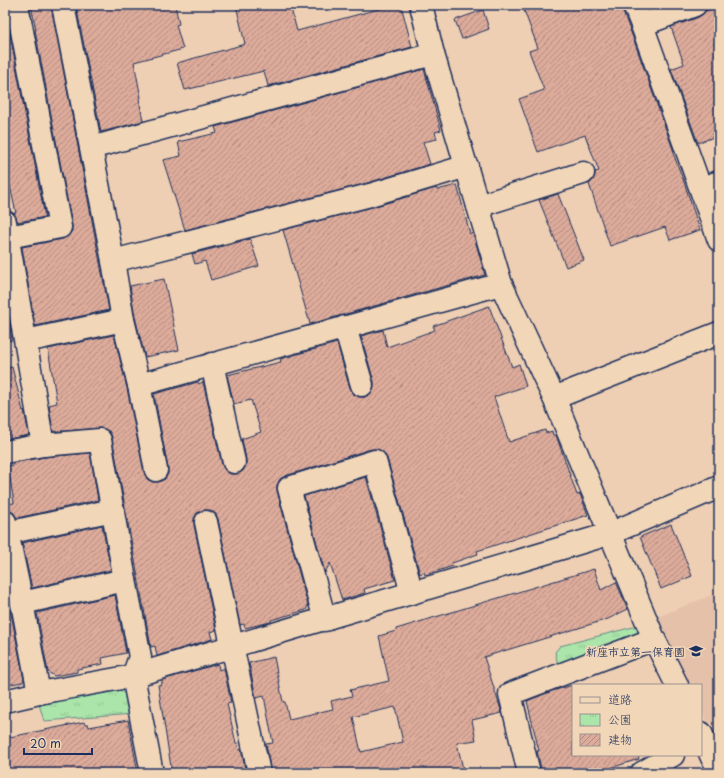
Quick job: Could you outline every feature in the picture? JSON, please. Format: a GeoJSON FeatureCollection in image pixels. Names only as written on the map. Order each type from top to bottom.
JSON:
{"type":"FeatureCollection","features":[{"type":"Feature","properties":{"kind":"street"},"geometry":{"type":"LineString","coordinates":[[17,5],[60,227],[6,229],[12,308],[26,340],[43,445]]}},
{"type":"Feature","properties":{"kind":"street"},"geometry":{"type":"LineString","coordinates":[[62,5],[113,261],[123,320],[139,385],[156,470]]}},
{"type":"Feature","properties":{"kind":"street"},"geometry":{"type":"LineString","coordinates":[[421,5],[433,54],[501,284],[554,398],[609,534],[654,639],[676,684]]}},
{"type":"Feature","properties":{"kind":"street"},"geometry":{"type":"LineString","coordinates":[[634,5],[710,186],[719,240]]}},
{"type":"Feature","properties":{"kind":"street"},"geometry":{"type":"LineString","coordinates":[[642,25],[695,5]]}},
{"type":"Feature","properties":{"kind":"street"},"geometry":{"type":"LineString","coordinates":[[91,148],[433,54]]}},
{"type":"Feature","properties":{"kind":"street"},"geometry":{"type":"LineString","coordinates":[[113,261],[370,195],[467,166]]}},
{"type":"Feature","properties":{"kind":"street"},"geometry":{"type":"LineString","coordinates":[[478,206],[582,172]]}},
{"type":"Feature","properties":{"kind":"street"},"geometry":{"type":"LineString","coordinates":[[139,385],[501,284]]}},
{"type":"Feature","properties":{"kind":"street"},"geometry":{"type":"LineString","coordinates":[[26,340],[123,320]]}},
{"type":"Feature","properties":{"kind":"street"},"geometry":{"type":"LineString","coordinates":[[345,327],[362,385]]}},
{"type":"Feature","properties":{"kind":"street"},"geometry":{"type":"LineString","coordinates":[[554,398],[719,333]]}},
{"type":"Feature","properties":{"kind":"street"},"geometry":{"type":"LineString","coordinates":[[212,364],[234,462]]}},
{"type":"Feature","properties":{"kind":"street"},"geometry":{"type":"LineString","coordinates":[[5,452],[43,445],[100,440],[140,657],[133,676],[152,773]]}},
{"type":"Feature","properties":{"kind":"street"},"geometry":{"type":"LineString","coordinates":[[325,620],[289,488],[375,461],[412,593]]}},
{"type":"Feature","properties":{"kind":"street"},"geometry":{"type":"LineString","coordinates":[[5,701],[39,693],[133,676],[325,620],[609,534],[719,487]]}},
{"type":"Feature","properties":{"kind":"street"},"geometry":{"type":"LineString","coordinates":[[39,693],[6,528],[113,510]]}},
{"type":"Feature","properties":{"kind":"street"},"geometry":{"type":"LineString","coordinates":[[206,522],[259,773]]}},
{"type":"Feature","properties":{"kind":"street"},"geometry":{"type":"LineString","coordinates":[[22,603],[125,580]]}},
{"type":"Feature","properties":{"kind":"street"},"geometry":{"type":"LineString","coordinates":[[529,773],[510,694],[654,639]]}},
{"type":"Feature","properties":{"kind":"street"},"geometry":{"type":"LineString","coordinates":[[702,737],[719,773]]}},
{"type":"Feature","properties":{"kind":"street"},"geometry":{"type":"LineString","coordinates":[[642,773],[672,756]]}},
{"type":"Feature","properties":{"kind":"shaded area","name":"新座市立第一保育園"},"geometry":{"type":"Polygon","coordinates":[[[719,592],[719,745],[702,712],[702,684],[689,684],[657,617],[719,592]]]}},
{"type":"Feature","properties":{"kind":"green space"},"geometry":{"type":"Polygon","coordinates":[[[637,626],[639,631],[630,641],[558,665],[555,652],[560,646],[637,626]]]}},
{"type":"Feature","properties":{"kind":"green space"},"geometry":{"type":"Polygon","coordinates":[[[115,687],[130,697],[133,714],[44,721],[39,704],[115,687]]]}},
{"type":"Feature","properties":{"kind":"building"},"geometry":{"type":"Polygon","coordinates":[[[31,5],[51,5],[109,310],[35,326],[22,247],[63,239],[72,231],[72,225],[31,5]]]}},
{"type":"Feature","properties":{"kind":"building"},"geometry":{"type":"Polygon","coordinates":[[[76,5],[175,5],[179,24],[176,25],[183,49],[134,62],[141,98],[139,98],[143,121],[101,132],[76,5]]]}},
{"type":"Feature","properties":{"kind":"building"},"geometry":{"type":"Polygon","coordinates":[[[236,5],[290,5],[297,31],[393,5],[401,5],[412,47],[268,86],[264,71],[185,90],[177,63],[245,44],[236,5]]]}},
{"type":"Feature","properties":{"kind":"building"},"geometry":{"type":"Polygon","coordinates":[[[522,5],[620,5],[674,152],[673,153],[700,230],[670,240],[665,227],[610,246],[589,184],[595,176],[595,172],[599,171],[585,135],[538,152],[519,99],[544,90],[529,51],[538,48],[522,5]]]}},
{"type":"Feature","properties":{"kind":"building"},"geometry":{"type":"Polygon","coordinates":[[[719,7],[719,135],[698,143],[671,69],[684,64],[671,27],[699,17],[705,11],[719,7]]]}},
{"type":"Feature","properties":{"kind":"building"},"geometry":{"type":"Polygon","coordinates":[[[483,10],[489,29],[462,39],[455,20],[483,10]]]}},
{"type":"Feature","properties":{"kind":"building"},"geometry":{"type":"Polygon","coordinates":[[[10,35],[45,217],[18,222],[14,213],[16,213],[6,168],[10,167],[5,145],[5,36],[10,35]]]}},
{"type":"Feature","properties":{"kind":"building"},"geometry":{"type":"Polygon","coordinates":[[[424,69],[441,130],[435,132],[437,139],[423,142],[430,164],[367,183],[185,230],[163,160],[181,156],[178,142],[217,133],[215,127],[424,69]]]}},
{"type":"Feature","properties":{"kind":"building"},"geometry":{"type":"Polygon","coordinates":[[[457,185],[470,234],[473,233],[485,275],[310,324],[283,230],[373,207],[436,188],[437,190],[457,185]]]}},
{"type":"Feature","properties":{"kind":"building"},"geometry":{"type":"Polygon","coordinates":[[[558,194],[584,260],[566,267],[539,200],[558,194]]]}},
{"type":"Feature","properties":{"kind":"building"},"geometry":{"type":"Polygon","coordinates":[[[250,239],[259,266],[211,280],[205,261],[195,264],[192,254],[250,239]]]}},
{"type":"Feature","properties":{"kind":"building"},"geometry":{"type":"Polygon","coordinates":[[[164,279],[179,350],[145,357],[135,317],[130,286],[164,279]]]}},
{"type":"Feature","properties":{"kind":"building"},"geometry":{"type":"Polygon","coordinates":[[[5,296],[12,340],[5,341],[5,296]]]}},
{"type":"Feature","properties":{"kind":"building"},"geometry":{"type":"Polygon","coordinates":[[[489,306],[512,367],[519,364],[526,386],[494,397],[509,442],[545,430],[546,433],[552,431],[553,435],[556,435],[577,495],[580,494],[588,515],[477,551],[478,554],[452,563],[453,566],[425,575],[424,572],[420,574],[387,458],[383,452],[377,449],[371,449],[285,476],[280,479],[277,485],[277,491],[308,606],[306,610],[271,620],[271,622],[245,628],[244,624],[240,625],[218,519],[216,514],[210,510],[203,510],[197,513],[194,518],[194,525],[216,630],[210,632],[212,639],[157,656],[155,646],[151,647],[112,437],[110,432],[99,428],[53,432],[49,405],[57,403],[48,349],[114,335],[127,388],[144,472],[147,479],[152,482],[158,482],[165,479],[168,474],[168,468],[154,394],[203,382],[222,465],[230,474],[237,474],[243,471],[246,465],[242,439],[261,432],[251,400],[234,404],[227,375],[281,362],[280,359],[337,343],[350,389],[353,394],[359,397],[365,397],[371,393],[374,388],[374,382],[361,336],[383,330],[387,347],[435,330],[433,326],[489,306]]]}},
{"type":"Feature","properties":{"kind":"building"},"geometry":{"type":"Polygon","coordinates":[[[12,367],[23,411],[24,410],[29,435],[9,439],[5,410],[5,368],[12,367]]]}},
{"type":"Feature","properties":{"kind":"building"},"geometry":{"type":"Polygon","coordinates":[[[90,453],[98,500],[17,518],[14,513],[9,510],[5,510],[5,504],[14,503],[8,466],[13,465],[13,463],[45,457],[90,453]]]}},
{"type":"Feature","properties":{"kind":"building"},"geometry":{"type":"Polygon","coordinates":[[[366,477],[395,580],[364,589],[365,593],[342,600],[330,563],[325,573],[304,496],[366,477]]]}},
{"type":"Feature","properties":{"kind":"building"},"geometry":{"type":"Polygon","coordinates":[[[671,524],[692,576],[661,589],[640,537],[671,524]]]}},
{"type":"Feature","properties":{"kind":"building"},"geometry":{"type":"Polygon","coordinates":[[[102,525],[111,570],[32,588],[22,543],[102,525]]]}},
{"type":"Feature","properties":{"kind":"building"},"geometry":{"type":"Polygon","coordinates":[[[594,569],[601,590],[616,582],[628,609],[608,619],[484,657],[502,713],[472,720],[476,740],[457,743],[464,773],[271,773],[266,744],[273,743],[264,696],[256,698],[249,663],[274,657],[283,702],[285,702],[289,719],[333,709],[331,701],[352,696],[350,690],[389,681],[379,636],[396,631],[396,629],[594,569]],[[395,707],[353,717],[361,752],[403,742],[395,707]]]}},
{"type":"Feature","properties":{"kind":"building"},"geometry":{"type":"Polygon","coordinates":[[[5,583],[24,680],[23,682],[5,685],[5,583]]]}},
{"type":"Feature","properties":{"kind":"building"},"geometry":{"type":"Polygon","coordinates":[[[115,595],[126,653],[102,658],[103,664],[77,669],[77,672],[54,676],[48,672],[37,613],[115,595]]]}},
{"type":"Feature","properties":{"kind":"building"},"geometry":{"type":"Polygon","coordinates":[[[218,664],[219,670],[224,668],[231,703],[227,704],[236,743],[239,750],[241,749],[246,773],[172,773],[158,685],[162,684],[162,680],[218,664]]]}},
{"type":"Feature","properties":{"kind":"building"},"geometry":{"type":"Polygon","coordinates":[[[572,685],[572,756],[638,756],[639,759],[595,773],[542,773],[537,751],[539,751],[527,701],[572,685]]]}},
{"type":"Feature","properties":{"kind":"building"},"geometry":{"type":"Polygon","coordinates":[[[128,720],[138,773],[5,773],[5,738],[84,722],[85,724],[88,724],[89,727],[128,720]]]}},
{"type":"Feature","properties":{"kind":"place","name":"新座市立第一保育園"},"geometry":{"type":"Point","coordinates":[696,651]}}]}
